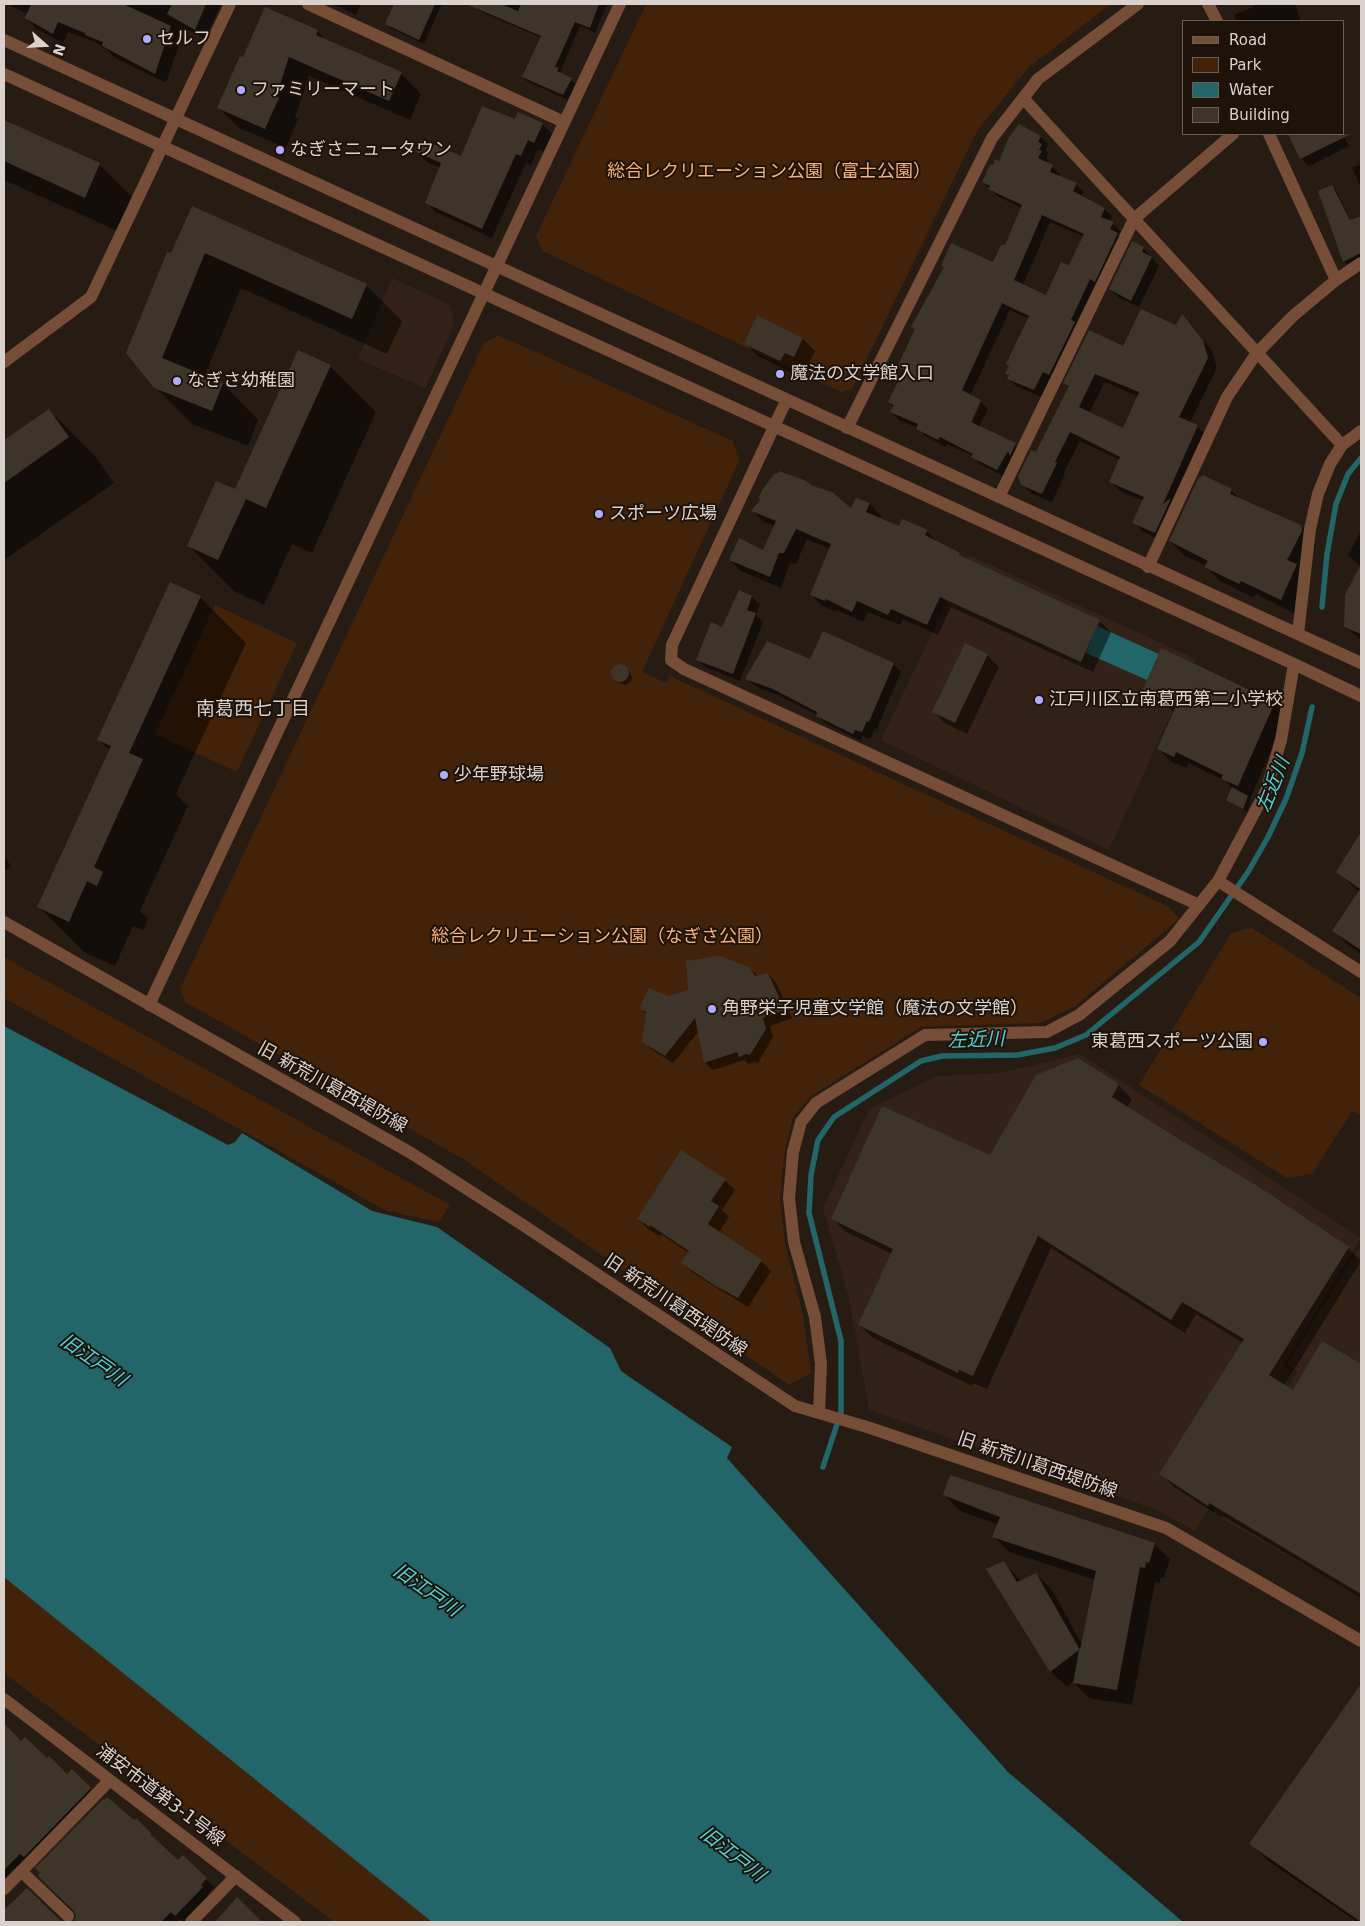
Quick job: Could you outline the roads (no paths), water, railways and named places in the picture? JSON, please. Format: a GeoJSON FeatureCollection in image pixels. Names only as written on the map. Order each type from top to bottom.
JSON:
{"type":"FeatureCollection","features":[{"type":"Feature","properties":{"kind":"street"},"geometry":{"type":"LineString","coordinates":[[4,362],[90,296],[230,4]]}},
{"type":"Feature","properties":{"kind":"street"},"geometry":{"type":"LineString","coordinates":[[308,4],[564,122]]}},
{"type":"Feature","properties":{"kind":"street"},"geometry":{"type":"LineString","coordinates":[[149,1005],[485,295],[620,4]]}},
{"type":"Feature","properties":{"kind":"street"},"geometry":{"type":"LineString","coordinates":[[847,428],[992,138],[1038,78],[1138,4]]}},
{"type":"Feature","properties":{"kind":"street"},"geometry":{"type":"LineString","coordinates":[[1208,4],[1216,20]]}},
{"type":"Feature","properties":{"kind":"street"},"geometry":{"type":"LineString","coordinates":[[4,40],[786,401],[1361,663]]}},
{"type":"Feature","properties":{"kind":"street"},"geometry":{"type":"LineString","coordinates":[[4,74],[1361,696]]}},
{"type":"Feature","properties":{"kind":"street"},"geometry":{"type":"LineString","coordinates":[[1023,98],[1342,446]]}},
{"type":"Feature","properties":{"kind":"street"},"geometry":{"type":"LineString","coordinates":[[999,497],[1134,219],[1232,135]]}},
{"type":"Feature","properties":{"kind":"street"},"geometry":{"type":"LineString","coordinates":[[1269,135],[1336,280]]}},
{"type":"Feature","properties":{"kind":"street"},"geometry":{"type":"LineString","coordinates":[[1148,566],[1227,397],[1256,354],[1293,316],[1336,280],[1361,263]]}},
{"type":"Feature","properties":{"kind":"street"},"geometry":{"type":"LineString","coordinates":[[786,401],[672,645],[671,660],[684,668],[1199,905]]}},
{"type":"Feature","properties":{"kind":"street"},"geometry":{"type":"LineString","coordinates":[[1298,634],[1310,529],[1318,494],[1330,464],[1342,446],[1361,431]]}},
{"type":"Feature","properties":{"kind":"street"},"geometry":{"type":"LineString","coordinates":[[819,1413],[820,1364],[815,1317],[794,1242],[789,1198],[793,1152],[801,1122],[816,1103],[925,1035],[1047,1032],[1079,1015],[1170,941],[1218,881],[1266,791],[1281,740],[1294,664]]}},
{"type":"Feature","properties":{"kind":"street"},"geometry":{"type":"LineString","coordinates":[[1218,881],[1361,972]]}},
{"type":"Feature","properties":{"kind":"street","name":"旧 新荒川葛西堤防線"},"geometry":{"type":"LineString","coordinates":[[4,922],[411,1153],[795,1406],[876,1430],[1166,1528],[1361,1641]]}},
{"type":"Feature","properties":{"kind":"street","name":"浦安市道第3-1号線"},"geometry":{"type":"LineString","coordinates":[[4,1699],[295,1922]]}},
{"type":"Feature","properties":{"kind":"street"},"geometry":{"type":"LineString","coordinates":[[4,1889],[110,1780]]}},
{"type":"Feature","properties":{"kind":"street"},"geometry":{"type":"LineString","coordinates":[[21,1871],[68,1916]]}},
{"type":"Feature","properties":{"kind":"street"},"geometry":{"type":"LineString","coordinates":[[191,1922],[236,1876]]}},
{"type":"Feature","properties":{"kind":"water"},"geometry":{"type":"Polygon","coordinates":[[[1097,626],[1159,654],[1147,680],[1086,653],[1097,626]]]}},
{"type":"Feature","properties":{"kind":"water","name":"旧江戸川"},"geometry":{"type":"Polygon","coordinates":[[[4,1026],[228,1145],[235,1142],[242,1133],[372,1211],[437,1227],[610,1348],[621,1371],[732,1447],[727,1458],[1008,1772],[1183,1922],[432,1922],[4,1577],[4,1026]]]}},
{"type":"Feature","properties":{"kind":"waterway","name":"左近川"},"geometry":{"type":"LineString","coordinates":[[1322,607],[1327,554],[1336,504],[1348,474],[1361,458]]}},
{"type":"Feature","properties":{"kind":"waterway","name":"左近川"},"geometry":{"type":"LineString","coordinates":[[823,1467],[841,1412],[841,1341],[809,1213],[811,1175],[818,1140],[834,1117],[921,1061],[942,1056],[1017,1055],[1055,1048],[1086,1035],[1199,942],[1248,872],[1268,837],[1286,799],[1302,753],[1312,707]]}},
{"type":"Feature","properties":{"kind":"place","name":"セルフ"},"geometry":{"type":"Point","coordinates":[147,39]}},
{"type":"Feature","properties":{"kind":"place","name":"ファミリーマート"},"geometry":{"type":"Point","coordinates":[241,90]}},
{"type":"Feature","properties":{"kind":"place","name":"なぎさニュータウン"},"geometry":{"type":"Point","coordinates":[280,150]}},
{"type":"Feature","properties":{"kind":"place","name":"魔法の文学館入口"},"geometry":{"type":"Point","coordinates":[780,374]}},
{"type":"Feature","properties":{"kind":"place","name":"なぎさ幼稚園"},"geometry":{"type":"Point","coordinates":[177,381]}},
{"type":"Feature","properties":{"kind":"place","name":"スポーツ広場"},"geometry":{"type":"Point","coordinates":[599,514]}},
{"type":"Feature","properties":{"kind":"place","name":"江戸川区立南葛西第二小学校"},"geometry":{"type":"Point","coordinates":[1039,700]}},
{"type":"Feature","properties":{"kind":"place","name":"少年野球場"},"geometry":{"type":"Point","coordinates":[444,775]}},
{"type":"Feature","properties":{"kind":"place","name":"角野栄子児童文学館（魔法の文学館）"},"geometry":{"type":"Point","coordinates":[712,1009]}},
{"type":"Feature","properties":{"kind":"place","name":"東葛西スポーツ公園"},"geometry":{"type":"Point","coordinates":[1263,1042]}},
{"type":"Feature","properties":{"kind":"district","name":"南葛西七丁目"},"geometry":{"type":"Point","coordinates":[253,710]}},
{"type":"Feature","properties":{"kind":"park label","name":"総合レクリエーション公園（富士公園）"},"geometry":{"type":"Point","coordinates":[769,172]}},
{"type":"Feature","properties":{"kind":"park label","name":"総合レクリエーション公園（なぎさ公園）"},"geometry":{"type":"Point","coordinates":[602,937]}}]}
